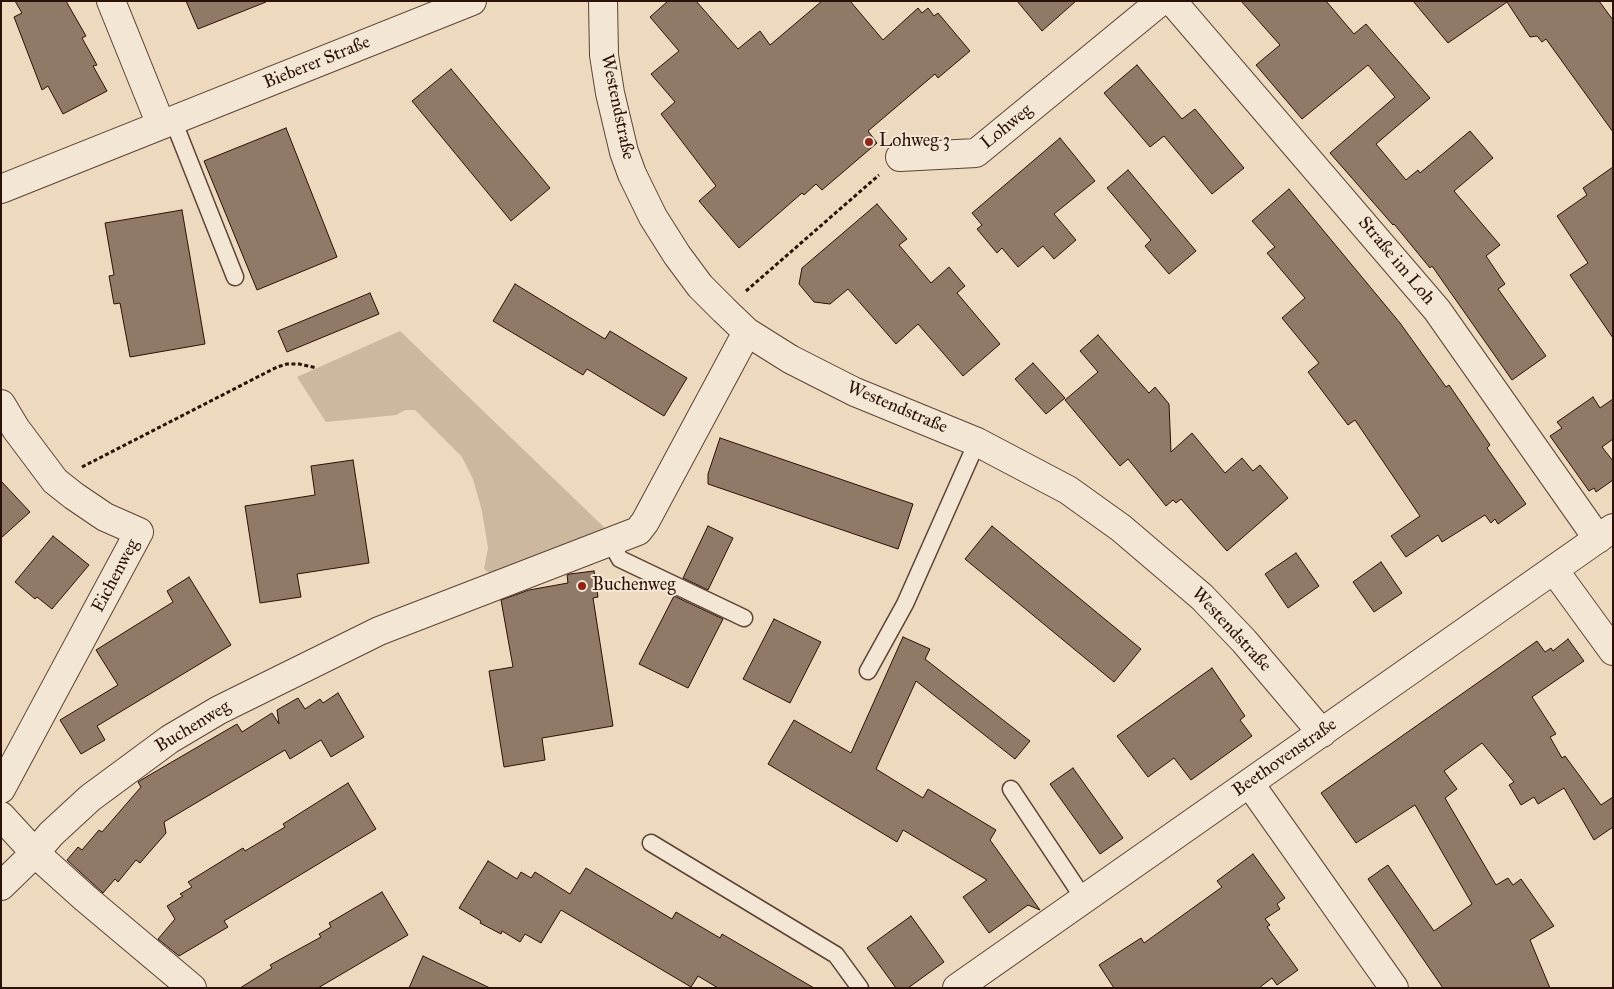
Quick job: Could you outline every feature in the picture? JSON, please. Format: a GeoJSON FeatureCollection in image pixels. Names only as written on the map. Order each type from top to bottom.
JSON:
{"type":"FeatureCollection","features":[{"type":"Feature","properties":{"kind":"street"},"geometry":{"type":"LineString","coordinates":[[111,1],[167,122]]}},
{"type":"Feature","properties":{"kind":"street","name":"Bieberer Straße"},"geometry":{"type":"LineString","coordinates":[[1,190],[472,1]]}},
{"type":"Feature","properties":{"kind":"street","name":"Westendstraße"},"geometry":{"type":"LineString","coordinates":[[603,1],[604,55],[610,94],[624,152],[632,174],[653,217],[677,255],[700,286],[748,332],[790,359],[822,376],[977,442],[1068,490],[1121,528],[1202,597],[1244,641],[1322,733]]}},
{"type":"Feature","properties":{"kind":"street","name":"Lohweg"},"geometry":{"type":"LineString","coordinates":[[900,157],[976,153],[1161,1]]}},
{"type":"Feature","properties":{"kind":"street","name":"Straße im Loh"},"geometry":{"type":"LineString","coordinates":[[1172,1],[1437,310],[1605,533]]}},
{"type":"Feature","properties":{"kind":"street","name":"Buchenweg"},"geometry":{"type":"LineString","coordinates":[[1,886],[35,854],[51,834],[90,798],[170,738],[219,710],[379,631],[612,543],[638,531],[645,522],[748,332]]}},
{"type":"Feature","properties":{"kind":"street","name":"Eichenweg"},"geometry":{"type":"LineString","coordinates":[[1,404],[16,429],[55,480],[74,496],[105,517],[139,532],[1,789]]}},
{"type":"Feature","properties":{"kind":"street","name":"Beethovenstraße"},"geometry":{"type":"LineString","coordinates":[[957,988],[1605,533]]}},
{"type":"Feature","properties":{"kind":"street"},"geometry":{"type":"LineString","coordinates":[[1554,570],[1613,651]]}},
{"type":"Feature","properties":{"kind":"street"},"geometry":{"type":"LineString","coordinates":[[1250,784],[1394,988]]}},
{"type":"Feature","properties":{"kind":"street"},"geometry":{"type":"LineString","coordinates":[[1,816],[35,854],[192,988]]}},
{"type":"Feature","properties":{"kind":"lane"},"geometry":{"type":"LineString","coordinates":[[167,122],[234,277]]}},
{"type":"Feature","properties":{"kind":"lane"},"geometry":{"type":"LineString","coordinates":[[868,671],[905,604],[977,442]]}},
{"type":"Feature","properties":{"kind":"lane"},"geometry":{"type":"LineString","coordinates":[[612,543],[620,559],[744,618]]}},
{"type":"Feature","properties":{"kind":"lane"},"geometry":{"type":"LineString","coordinates":[[1012,789],[1084,899]]}},
{"type":"Feature","properties":{"kind":"lane"},"geometry":{"type":"LineString","coordinates":[[651,843],[836,955],[860,988]]}},
{"type":"Feature","properties":{"kind":"path"},"geometry":{"type":"LineString","coordinates":[[724,310],[900,157]]}},
{"type":"Feature","properties":{"kind":"path"},"geometry":{"type":"LineString","coordinates":[[55,480],[278,367],[287,364],[299,364],[317,368]]}},
{"type":"Feature","properties":{"kind":"shaded area"},"geometry":{"type":"Polygon","coordinates":[[[400,331],[607,530],[490,574],[484,569],[488,548],[482,511],[473,479],[462,457],[415,410],[405,410],[396,415],[326,422],[297,377],[400,331]]]}},
{"type":"Feature","properties":{"kind":"building"},"geometry":{"type":"Polygon","coordinates":[[[15,1],[66,1],[86,36],[82,38],[97,65],[93,66],[107,91],[63,114],[48,86],[42,90],[14,17],[22,13],[15,1]]]}},
{"type":"Feature","properties":{"kind":"building"},"geometry":{"type":"Polygon","coordinates":[[[186,1],[266,1],[266,2],[198,29],[186,1]]]}},
{"type":"Feature","properties":{"kind":"building"},"geometry":{"type":"Polygon","coordinates":[[[668,1],[696,1],[738,49],[760,31],[770,45],[822,1],[850,1],[883,40],[918,8],[922,13],[928,8],[934,16],[938,13],[970,51],[938,78],[935,74],[868,131],[877,143],[822,190],[816,184],[804,195],[802,193],[739,248],[699,201],[716,186],[661,114],[675,102],[651,74],[679,51],[650,17],[668,1]]]}},
{"type":"Feature","properties":{"kind":"building"},"geometry":{"type":"Polygon","coordinates":[[[1017,1],[1076,1],[1042,31],[1017,1]]]}},
{"type":"Feature","properties":{"kind":"building"},"geometry":{"type":"Polygon","coordinates":[[[1241,1],[1326,1],[1354,34],[1366,24],[1430,98],[1376,144],[1406,180],[1418,170],[1420,173],[1470,131],[1493,158],[1454,191],[1500,245],[1486,256],[1505,284],[1498,289],[1546,356],[1512,380],[1432,266],[1430,268],[1394,224],[1330,153],[1395,97],[1368,65],[1302,119],[1256,65],[1280,45],[1241,1]]]}},
{"type":"Feature","properties":{"kind":"building"},"geometry":{"type":"Polygon","coordinates":[[[1413,1],[1599,1],[1613,20],[1613,132],[1546,39],[1542,42],[1537,36],[1530,37],[1507,2],[1448,43],[1413,1]]]}},
{"type":"Feature","properties":{"kind":"building"},"geometry":{"type":"Polygon","coordinates":[[[1137,65],[1182,119],[1195,109],[1244,168],[1212,194],[1164,136],[1150,147],[1104,93],[1137,65]]]}},
{"type":"Feature","properties":{"kind":"building"},"geometry":{"type":"Polygon","coordinates":[[[451,69],[550,188],[511,221],[412,101],[451,69]]]}},
{"type":"Feature","properties":{"kind":"building"},"geometry":{"type":"Polygon","coordinates":[[[286,128],[337,257],[257,290],[204,161],[286,128]]]}},
{"type":"Feature","properties":{"kind":"building"},"geometry":{"type":"Polygon","coordinates":[[[1060,138],[1095,181],[1054,214],[1076,240],[1054,259],[1043,246],[1018,267],[1002,248],[997,253],[977,229],[982,225],[972,213],[1060,138]]]}},
{"type":"Feature","properties":{"kind":"building"},"geometry":{"type":"Polygon","coordinates":[[[1613,167],[1613,338],[1570,275],[1588,263],[1557,216],[1587,195],[1583,188],[1613,167]]]}},
{"type":"Feature","properties":{"kind":"building"},"geometry":{"type":"Polygon","coordinates":[[[1128,170],[1196,251],[1169,274],[1145,246],[1151,240],[1107,188],[1128,170]]]}},
{"type":"Feature","properties":{"kind":"building"},"geometry":{"type":"Polygon","coordinates":[[[1289,189],[1400,323],[1446,387],[1449,385],[1490,445],[1487,448],[1526,504],[1498,524],[1495,519],[1491,523],[1485,515],[1442,542],[1438,535],[1406,557],[1391,536],[1420,516],[1355,420],[1348,425],[1308,372],[1319,363],[1282,318],[1305,298],[1267,253],[1275,247],[1252,221],[1289,189]]]}},
{"type":"Feature","properties":{"kind":"building"},"geometry":{"type":"Polygon","coordinates":[[[877,204],[907,239],[899,245],[931,283],[949,267],[965,286],[957,293],[1000,344],[963,376],[918,324],[896,344],[848,289],[830,304],[814,302],[799,284],[802,268],[877,204]]]}},
{"type":"Feature","properties":{"kind":"building"},"geometry":{"type":"Polygon","coordinates":[[[182,210],[205,344],[130,357],[120,303],[114,304],[109,276],[114,275],[105,223],[182,210]]]}},
{"type":"Feature","properties":{"kind":"building"},"geometry":{"type":"Polygon","coordinates":[[[515,284],[605,339],[610,331],[687,378],[664,416],[587,369],[583,375],[493,321],[515,284]]]}},
{"type":"Feature","properties":{"kind":"building"},"geometry":{"type":"Polygon","coordinates":[[[370,293],[379,314],[287,352],[278,331],[370,293]]]}},
{"type":"Feature","properties":{"kind":"building"},"geometry":{"type":"Polygon","coordinates":[[[1098,335],[1149,393],[1155,387],[1169,404],[1171,452],[1192,433],[1225,473],[1242,458],[1253,471],[1260,465],[1288,498],[1227,551],[1181,499],[1176,503],[1173,500],[1166,506],[1128,459],[1120,466],[1065,400],[1098,372],[1080,351],[1098,335]]]}},
{"type":"Feature","properties":{"kind":"building"},"geometry":{"type":"Polygon","coordinates":[[[1033,363],[1065,398],[1046,414],[1015,379],[1033,363]]]}},
{"type":"Feature","properties":{"kind":"building"},"geometry":{"type":"Polygon","coordinates":[[[1593,397],[1600,408],[1613,399],[1613,439],[1602,447],[1613,461],[1613,480],[1596,492],[1594,488],[1589,491],[1550,436],[1562,428],[1557,422],[1593,397]]]}},
{"type":"Feature","properties":{"kind":"building"},"geometry":{"type":"Polygon","coordinates":[[[720,438],[913,504],[898,549],[708,484],[708,474],[720,438]]]}},
{"type":"Feature","properties":{"kind":"building"},"geometry":{"type":"Polygon","coordinates":[[[353,460],[369,563],[297,574],[301,597],[260,603],[245,506],[315,495],[311,466],[353,460]]]}},
{"type":"Feature","properties":{"kind":"building"},"geometry":{"type":"Polygon","coordinates":[[[1,481],[30,512],[1,538],[1,481]]]}},
{"type":"Feature","properties":{"kind":"building"},"geometry":{"type":"Polygon","coordinates":[[[708,526],[733,538],[708,590],[683,578],[708,526]]]}},
{"type":"Feature","properties":{"kind":"building"},"geometry":{"type":"Polygon","coordinates":[[[992,526],[1141,649],[1114,682],[965,559],[992,526]]]}},
{"type":"Feature","properties":{"kind":"building"},"geometry":{"type":"Polygon","coordinates":[[[53,536],[89,565],[52,609],[37,597],[35,599],[15,582],[53,536]]]}},
{"type":"Feature","properties":{"kind":"building"},"geometry":{"type":"Polygon","coordinates":[[[1296,553],[1319,586],[1288,608],[1265,574],[1296,553]]]}},
{"type":"Feature","properties":{"kind":"building"},"geometry":{"type":"Polygon","coordinates":[[[1381,562],[1402,593],[1374,612],[1353,582],[1381,562]]]}},
{"type":"Feature","properties":{"kind":"building"},"geometry":{"type":"Polygon","coordinates":[[[594,571],[598,597],[593,598],[613,726],[542,738],[545,760],[504,767],[489,671],[513,667],[501,600],[529,590],[568,583],[567,575],[570,574],[594,571]]]}},
{"type":"Feature","properties":{"kind":"building"},"geometry":{"type":"Polygon","coordinates":[[[189,577],[231,645],[97,726],[105,740],[81,754],[60,720],[118,685],[96,650],[173,602],[167,591],[189,577]]]}},
{"type":"Feature","properties":{"kind":"building"},"geometry":{"type":"Polygon","coordinates":[[[674,596],[723,619],[688,688],[639,664],[674,596]]]}},
{"type":"Feature","properties":{"kind":"building"},"geometry":{"type":"Polygon","coordinates":[[[774,619],[821,642],[790,703],[743,679],[774,619]]]}},
{"type":"Feature","properties":{"kind":"building"},"geometry":{"type":"Polygon","coordinates":[[[903,637],[930,649],[925,659],[1030,741],[1015,759],[916,681],[876,769],[923,798],[928,789],[996,830],[990,840],[1040,910],[1028,905],[989,933],[963,897],[987,880],[903,830],[897,842],[768,764],[794,720],[851,753],[903,637]]]}},
{"type":"Feature","properties":{"kind":"building"},"geometry":{"type":"Polygon","coordinates":[[[1568,639],[1584,661],[1532,697],[1556,734],[1550,737],[1562,758],[1565,756],[1601,805],[1613,797],[1613,827],[1594,840],[1564,788],[1538,804],[1534,797],[1521,805],[1509,785],[1514,782],[1482,743],[1444,771],[1457,789],[1445,798],[1496,885],[1508,878],[1513,885],[1521,879],[1554,926],[1530,940],[1550,988],[1443,988],[1368,879],[1388,865],[1434,931],[1472,904],[1415,805],[1356,843],[1321,793],[1537,641],[1545,652],[1551,648],[1553,651],[1568,639]]]}},
{"type":"Feature","properties":{"kind":"building"},"geometry":{"type":"Polygon","coordinates":[[[1212,668],[1245,716],[1240,720],[1252,736],[1191,780],[1174,758],[1148,777],[1117,736],[1212,668]]]}},
{"type":"Feature","properties":{"kind":"building"},"geometry":{"type":"Polygon","coordinates":[[[338,693],[364,737],[331,757],[321,740],[290,759],[285,750],[164,822],[166,833],[140,863],[136,860],[118,882],[115,879],[103,893],[67,860],[78,847],[82,850],[99,830],[102,832],[141,787],[138,782],[141,780],[237,724],[242,732],[272,713],[279,724],[277,710],[298,698],[305,709],[320,699],[323,703],[338,693]]]}},
{"type":"Feature","properties":{"kind":"building"},"geometry":{"type":"Polygon","coordinates":[[[1073,768],[1123,838],[1100,854],[1050,784],[1073,768]]]}},
{"type":"Feature","properties":{"kind":"building"},"geometry":{"type":"Polygon","coordinates":[[[348,783],[376,829],[224,921],[228,927],[179,956],[158,939],[175,919],[167,906],[183,896],[180,894],[192,887],[188,882],[243,848],[245,851],[285,827],[283,824],[348,783]]]}},
{"type":"Feature","properties":{"kind":"building"},"geometry":{"type":"Polygon","coordinates":[[[1253,854],[1285,898],[1277,904],[1280,909],[1265,919],[1270,925],[1267,927],[1298,970],[1277,985],[1272,978],[1259,988],[1114,988],[1099,965],[1141,938],[1144,943],[1222,887],[1217,881],[1253,854]]]}},
{"type":"Feature","properties":{"kind":"building"},"geometry":{"type":"Polygon","coordinates":[[[488,861],[517,879],[521,872],[531,878],[535,872],[570,894],[586,868],[672,919],[676,912],[720,938],[722,934],[814,988],[718,988],[698,976],[691,987],[561,910],[541,943],[525,934],[520,942],[502,931],[501,934],[480,923],[481,921],[459,908],[488,861]]]}},
{"type":"Feature","properties":{"kind":"building"},"geometry":{"type":"Polygon","coordinates":[[[382,892],[408,935],[318,988],[240,988],[272,968],[270,965],[321,937],[319,934],[331,927],[329,923],[382,892]]]}},
{"type":"Feature","properties":{"kind":"building"},"geometry":{"type":"Polygon","coordinates":[[[911,916],[944,962],[908,988],[896,988],[867,948],[911,916]]]}},
{"type":"Feature","properties":{"kind":"building"},"geometry":{"type":"Polygon","coordinates":[[[423,956],[490,988],[409,988],[423,956]]]}},
{"type":"Feature","properties":{"kind":"place","name":"Lohweg 3"},"geometry":{"type":"Point","coordinates":[869,142]}},
{"type":"Feature","properties":{"kind":"place","name":"Buchenweg"},"geometry":{"type":"Point","coordinates":[582,586]}}]}
